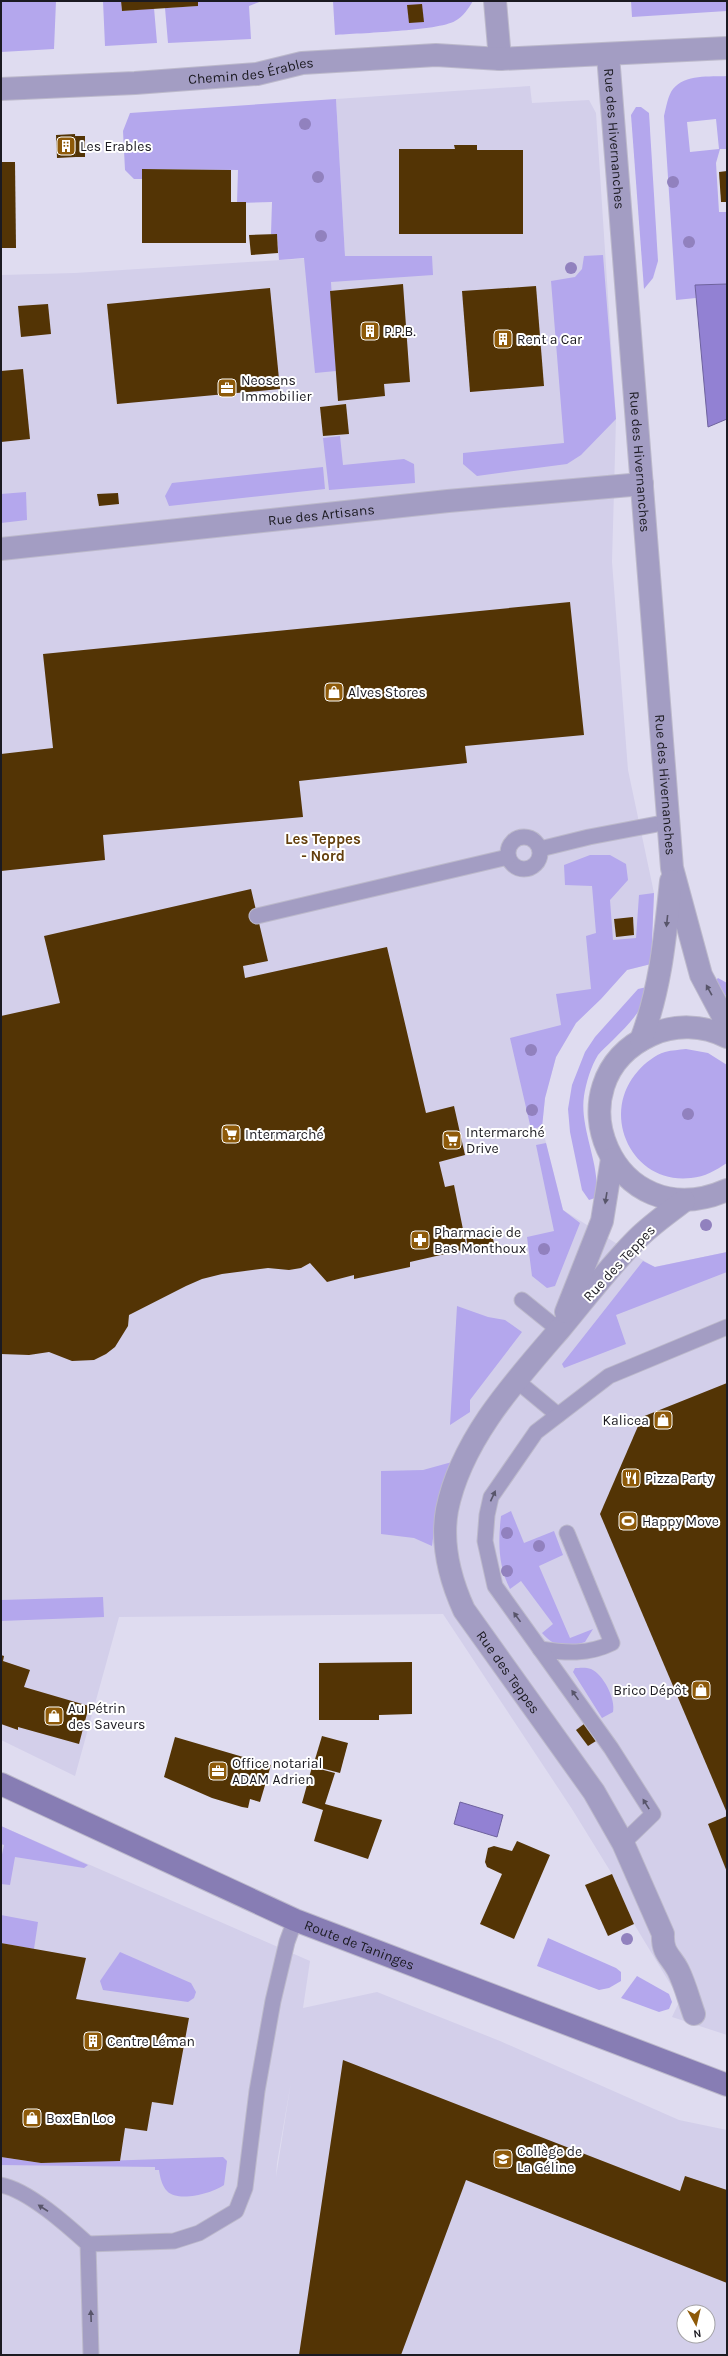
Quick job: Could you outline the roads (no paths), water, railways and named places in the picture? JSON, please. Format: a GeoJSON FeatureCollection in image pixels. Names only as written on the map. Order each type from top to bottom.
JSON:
{"type":"FeatureCollection","features":[{"type":"Feature","properties":{"kind":"main road","name":"Route de Taninges"},"geometry":{"type":"LineString","coordinates":[[1,1784],[295,1920],[727,2085]]}},
{"type":"Feature","properties":{"kind":"street"},"geometry":{"type":"LineString","coordinates":[[495,1],[500,59]]}},
{"type":"Feature","properties":{"kind":"street","name":"Chemin des Érables"},"geometry":{"type":"LineString","coordinates":[[1,89],[136,83],[257,74],[302,63],[436,55],[500,59],[608,55],[727,48]]}},
{"type":"Feature","properties":{"kind":"street","name":"Rue des Hivernanches"},"geometry":{"type":"LineString","coordinates":[[608,55],[672,868],[701,975],[727,1024]]}},
{"type":"Feature","properties":{"kind":"street","name":"Rue des Artisans"},"geometry":{"type":"LineString","coordinates":[[1,548],[448,501],[642,484]]}},
{"type":"Feature","properties":{"kind":"street","name":"Rue des Hivernanches"},"geometry":{"type":"LineString","coordinates":[[641,1040],[653,1008],[659,979],[672,868]]}},
{"type":"Feature","properties":{"kind":"street"},"geometry":{"type":"LineString","coordinates":[[727,1037],[717,1032],[698,1027],[678,1027],[659,1031],[641,1040],[623,1054],[610,1072],[601,1093],[599,1116],[602,1139],[612,1159],[625,1176],[642,1189],[662,1198],[684,1201],[709,1198],[727,1190]]}},
{"type":"Feature","properties":{"kind":"street","name":"Rue des Teppes"},"geometry":{"type":"LineString","coordinates":[[559,1330],[602,1221],[612,1159]]}},
{"type":"Feature","properties":{"kind":"street","name":"Rue des Teppes"},"geometry":{"type":"LineString","coordinates":[[684,1201],[636,1240],[494,1409],[456,1482],[446,1519],[445,1542],[448,1566],[455,1589],[464,1610],[594,1792],[623,1843],[663,1934],[662,1944],[670,1962],[677,1968],[694,2014]]}},
{"type":"Feature","properties":{"kind":"lane"},"geometry":{"type":"LineString","coordinates":[[540,849],[589,837],[668,822]]}},
{"type":"Feature","properties":{"kind":"lane"},"geometry":{"type":"LineString","coordinates":[[526,836],[536,841],[540,849],[538,862],[524,869],[514,866],[508,857],[511,842],[520,837],[526,836]]}},
{"type":"Feature","properties":{"kind":"lane"},"geometry":{"type":"LineString","coordinates":[[257,916],[508,857]]}},
{"type":"Feature","properties":{"kind":"lane"},"geometry":{"type":"LineString","coordinates":[[522,1300],[559,1330]]}},
{"type":"Feature","properties":{"kind":"lane"},"geometry":{"type":"LineString","coordinates":[[623,1843],[653,1814],[611,1748],[495,1586],[485,1541],[491,1497],[536,1432],[609,1376],[727,1327]]}},
{"type":"Feature","properties":{"kind":"lane"},"geometry":{"type":"LineString","coordinates":[[517,1381],[558,1415]]}},
{"type":"Feature","properties":{"kind":"lane"},"geometry":{"type":"LineString","coordinates":[[540,1649],[579,1653],[602,1648],[612,1643],[567,1533]]}},
{"type":"Feature","properties":{"kind":"lane"},"geometry":{"type":"LineString","coordinates":[[1,2185],[14,2187],[54,2215],[88,2244],[174,2241],[199,2233],[236,2211],[245,2188],[257,2091],[273,2001],[287,1942],[295,1920]]}},
{"type":"Feature","properties":{"kind":"lane"},"geometry":{"type":"LineString","coordinates":[[88,2244],[91,2355]]}},
{"type":"Feature","properties":{"kind":"place","name":"Les Erables"},"geometry":{"type":"Point","coordinates":[66,146]}},
{"type":"Feature","properties":{"kind":"place","name":"P.P.B."},"geometry":{"type":"Point","coordinates":[370,331]}},
{"type":"Feature","properties":{"kind":"place","name":"Rent a Car"},"geometry":{"type":"Point","coordinates":[503,339]}},
{"type":"Feature","properties":{"kind":"place","name":"Neosens Immobilier"},"geometry":{"type":"Point","coordinates":[227,388]}},
{"type":"Feature","properties":{"kind":"place","name":"Alves Stores"},"geometry":{"type":"Point","coordinates":[334,692]}},
{"type":"Feature","properties":{"kind":"place","name":"Intermarché"},"geometry":{"type":"Point","coordinates":[231,1134]}},
{"type":"Feature","properties":{"kind":"place","name":"Intermarché Drive"},"geometry":{"type":"Point","coordinates":[452,1140]}},
{"type":"Feature","properties":{"kind":"place","name":"Pharmacie de Bas Monthoux"},"geometry":{"type":"Point","coordinates":[420,1240]}},
{"type":"Feature","properties":{"kind":"place","name":"Kalicea"},"geometry":{"type":"Point","coordinates":[663,1420]}},
{"type":"Feature","properties":{"kind":"place","name":"Pizza Party"},"geometry":{"type":"Point","coordinates":[631,1478]}},
{"type":"Feature","properties":{"kind":"place","name":"Happy Move"},"geometry":{"type":"Point","coordinates":[628,1521]}},
{"type":"Feature","properties":{"kind":"place","name":"Brico Dépôt"},"geometry":{"type":"Point","coordinates":[701,1690]}},
{"type":"Feature","properties":{"kind":"place","name":"Au Pétrin des Saveurs"},"geometry":{"type":"Point","coordinates":[54,1716]}},
{"type":"Feature","properties":{"kind":"place","name":"Office notarial ADAM Adrien"},"geometry":{"type":"Point","coordinates":[218,1771]}},
{"type":"Feature","properties":{"kind":"place","name":"Centre Léman"},"geometry":{"type":"Point","coordinates":[93,2041]}},
{"type":"Feature","properties":{"kind":"place","name":"Box En Loc"},"geometry":{"type":"Point","coordinates":[32,2118]}},
{"type":"Feature","properties":{"kind":"place","name":"Collège de La Géline"},"geometry":{"type":"Point","coordinates":[503,2159]}},
{"type":"Feature","properties":{"kind":"district","name":"Les Teppes - Nord"},"geometry":{"type":"Point","coordinates":[323,848]}}]}
